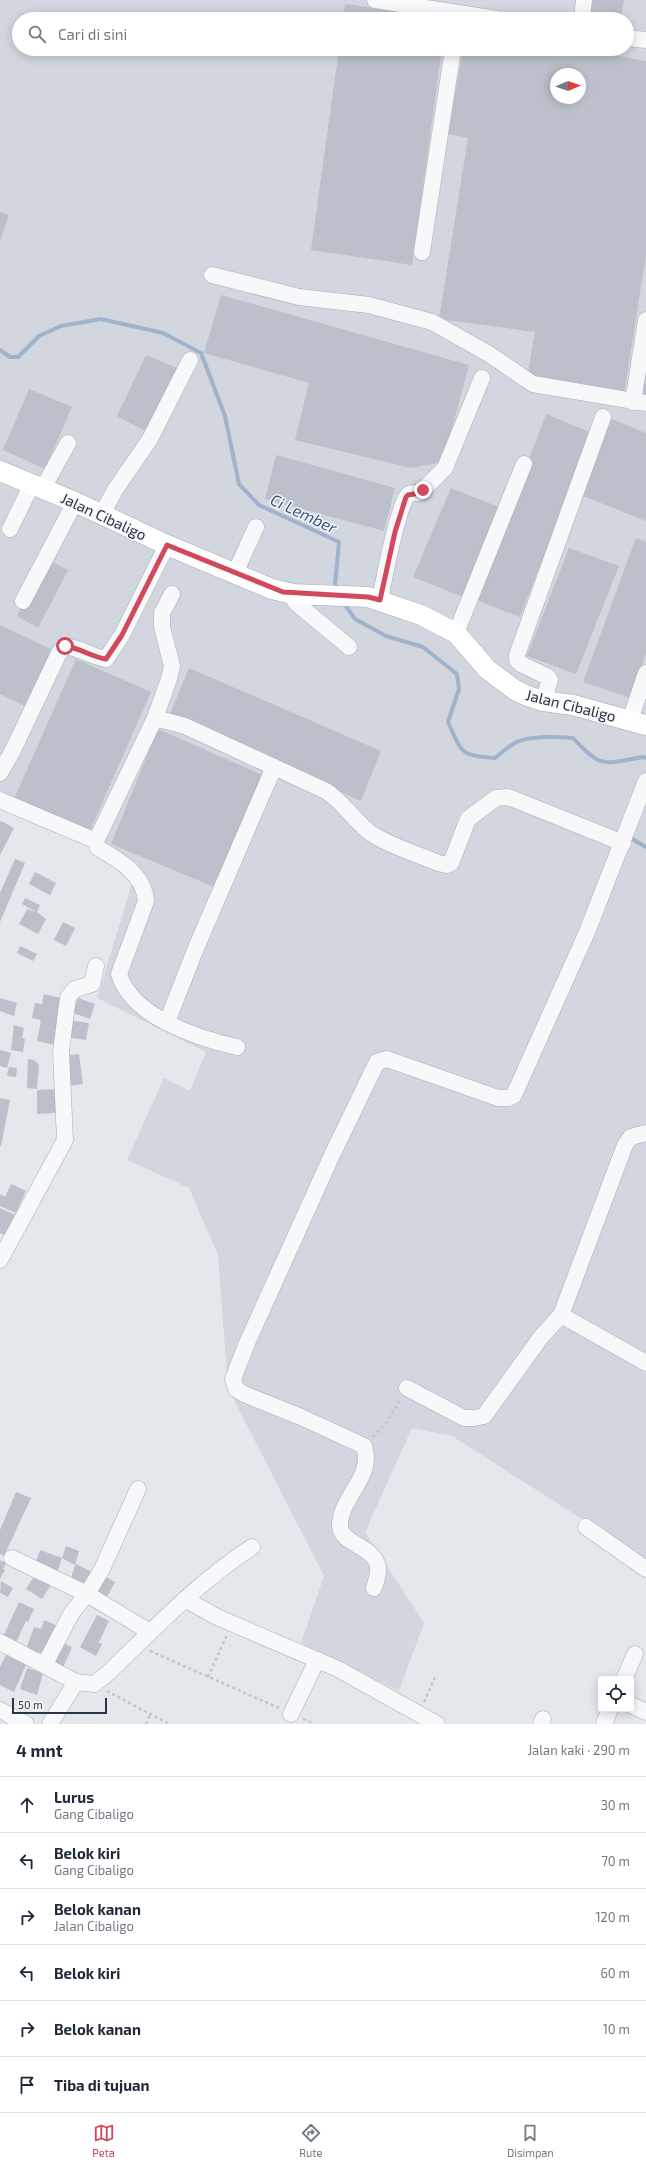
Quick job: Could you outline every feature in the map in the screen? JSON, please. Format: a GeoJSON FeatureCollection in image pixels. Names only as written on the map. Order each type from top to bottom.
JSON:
{"type":"FeatureCollection","features":[{"type":"Feature","properties":{"kind":"main road","name":"Jalan Cibaligo"},"geometry":{"type":"LineString","coordinates":[[0,471],[75,502],[167,545],[272,589],[293,594],[368,597],[421,614],[456,633],[487,669],[502,681],[525,695],[544,701],[573,705],[638,723]]}},
{"type":"Feature","properties":{"kind":"street"},"geometry":{"type":"LineString","coordinates":[[375,0],[437,12]]}},
{"type":"Feature","properties":{"kind":"street"},"geometry":{"type":"LineString","coordinates":[[583,12],[584,0]]}},
{"type":"Feature","properties":{"kind":"street"},"geometry":{"type":"LineString","coordinates":[[634,39],[646,40]]}},
{"type":"Feature","properties":{"kind":"street"},"geometry":{"type":"LineString","coordinates":[[422,252],[452,56]]}},
{"type":"Feature","properties":{"kind":"street"},"geometry":{"type":"LineString","coordinates":[[212,275],[299,297],[369,305],[432,322],[489,354],[533,384],[640,402],[646,320]]}},
{"type":"Feature","properties":{"kind":"street"},"geometry":{"type":"LineString","coordinates":[[102,514],[115,490],[150,439],[190,360]]}},
{"type":"Feature","properties":{"kind":"street"},"geometry":{"type":"LineString","coordinates":[[380,600],[395,532],[406,497],[412,493],[420,493],[445,468],[482,378]]}},
{"type":"Feature","properties":{"kind":"street"},"geometry":{"type":"LineString","coordinates":[[544,701],[550,680],[548,677],[520,664],[517,655],[603,417]]}},
{"type":"Feature","properties":{"kind":"street"},"geometry":{"type":"LineString","coordinates":[[10,529],[68,443]]}},
{"type":"Feature","properties":{"kind":"street"},"geometry":{"type":"LineString","coordinates":[[456,633],[524,464]]}},
{"type":"Feature","properties":{"kind":"street"},"geometry":{"type":"LineString","coordinates":[[23,601],[75,502]]}},
{"type":"Feature","properties":{"kind":"street"},"geometry":{"type":"LineString","coordinates":[[235,573],[256,527]]}},
{"type":"Feature","properties":{"kind":"street"},"geometry":{"type":"LineString","coordinates":[[0,773],[13,750],[59,653],[65,646],[76,647],[99,658],[106,659],[122,635],[167,545]]}},
{"type":"Feature","properties":{"kind":"street"},"geometry":{"type":"LineString","coordinates":[[172,594],[162,613],[162,627],[172,666],[169,679],[155,718],[96,841],[98,848],[127,866],[141,881],[146,893],[146,901],[119,974],[122,985],[148,1012],[167,1022],[215,1042],[237,1047]]}},
{"type":"Feature","properties":{"kind":"street"},"geometry":{"type":"LineString","coordinates":[[293,594],[295,602],[349,647]]}},
{"type":"Feature","properties":{"kind":"street"},"geometry":{"type":"LineString","coordinates":[[638,723],[646,673]]}},
{"type":"Feature","properties":{"kind":"street"},"geometry":{"type":"LineString","coordinates":[[155,718],[185,726],[336,797],[351,816],[370,833],[447,865],[453,860],[468,819],[496,798],[508,797],[623,843]]}},
{"type":"Feature","properties":{"kind":"street"},"geometry":{"type":"LineString","coordinates":[[167,1022],[196,948],[274,767]]}},
{"type":"Feature","properties":{"kind":"street"},"geometry":{"type":"LineString","coordinates":[[374,1588],[378,1568],[372,1553],[347,1538],[342,1532],[340,1525],[344,1511],[367,1460],[364,1446],[301,1417],[244,1394],[236,1389],[233,1379],[247,1343],[332,1155],[377,1062],[387,1059],[498,1098],[508,1098],[514,1095],[587,932],[646,781]]}},
{"type":"Feature","properties":{"kind":"street"},"geometry":{"type":"LineString","coordinates":[[0,800],[96,841]]}},
{"type":"Feature","properties":{"kind":"street"},"geometry":{"type":"LineString","coordinates":[[0,1260],[64,1140],[61,1051],[68,997],[75,989],[92,984],[96,966]]}},
{"type":"Feature","properties":{"kind":"street"},"geometry":{"type":"LineString","coordinates":[[407,1388],[464,1418],[484,1416],[541,1337],[561,1315],[625,1145],[631,1137],[646,1133]]}},
{"type":"Feature","properties":{"kind":"street"},"geometry":{"type":"LineString","coordinates":[[561,1315],[646,1363]]}},
{"type":"Feature","properties":{"kind":"street"},"geometry":{"type":"LineString","coordinates":[[45,1664],[71,1614],[87,1594],[102,1569],[138,1489]]}},
{"type":"Feature","properties":{"kind":"street"},"geometry":{"type":"LineString","coordinates":[[586,1527],[646,1569]]}},
{"type":"Feature","properties":{"kind":"street"},"geometry":{"type":"LineString","coordinates":[[0,1642],[45,1664],[76,1682],[94,1684],[185,1599],[222,1567],[252,1547]]}},
{"type":"Feature","properties":{"kind":"street"},"geometry":{"type":"LineString","coordinates":[[12,1558],[87,1594],[150,1632]]}},
{"type":"Feature","properties":{"kind":"street"},"geometry":{"type":"LineString","coordinates":[[185,1599],[232,1623],[338,1670],[437,1724]]}},
{"type":"Feature","properties":{"kind":"street"},"geometry":{"type":"LineString","coordinates":[[625,1676],[636,1654]]}},
{"type":"Feature","properties":{"kind":"street"},"geometry":{"type":"LineString","coordinates":[[291,1714],[317,1660]]}},
{"type":"Feature","properties":{"kind":"street"},"geometry":{"type":"LineString","coordinates":[[50,1724],[76,1682]]}},
{"type":"Feature","properties":{"kind":"street"},"geometry":{"type":"LineString","coordinates":[[634,1706],[646,1712]]}},
{"type":"Feature","properties":{"kind":"street"},"geometry":{"type":"LineString","coordinates":[[0,1710],[26,1724]]}},
{"type":"Feature","properties":{"kind":"street"},"geometry":{"type":"LineString","coordinates":[[604,1724],[609,1712]]}},
{"type":"Feature","properties":{"kind":"path"},"geometry":{"type":"LineString","coordinates":[[364,1446],[386,1423],[407,1388]]}},
{"type":"Feature","properties":{"kind":"path"},"geometry":{"type":"LineString","coordinates":[[208,1677],[232,1623]]}},
{"type":"Feature","properties":{"kind":"path"},"geometry":{"type":"LineString","coordinates":[[137,1645],[291,1714]]}},
{"type":"Feature","properties":{"kind":"path"},"geometry":{"type":"LineString","coordinates":[[94,1684],[169,1724]]}},
{"type":"Feature","properties":{"kind":"path"},"geometry":{"type":"LineString","coordinates":[[146,1724],[150,1715]]}},
{"type":"Feature","properties":{"kind":"shaded area"},"geometry":{"type":"Polygon","coordinates":[[[0,0],[646,0],[646,1560],[452,1436],[412,1428],[365,1532],[424,1623],[399,1691],[301,1643],[324,1576],[228,1388],[218,1255],[189,1188],[127,1160],[164,1078],[190,1091],[206,1052],[97,998],[138,864],[0,791],[0,0]]]}},
{"type":"Feature","properties":{"kind":"building"},"geometry":{"type":"Polygon","coordinates":[[[588,0],[624,0],[622,12],[586,12],[588,0]]]}},
{"type":"Feature","properties":{"kind":"building"},"geometry":{"type":"Polygon","coordinates":[[[345,4],[403,12],[344,12],[345,4]]]}},
{"type":"Feature","properties":{"kind":"building"},"geometry":{"type":"Polygon","coordinates":[[[338,56],[441,56],[412,265],[311,250],[338,56]]]}},
{"type":"Feature","properties":{"kind":"building"},"geometry":{"type":"Polygon","coordinates":[[[462,56],[619,56],[646,61],[646,255],[624,394],[527,378],[535,332],[439,319],[468,138],[448,134],[462,56]]]}},
{"type":"Feature","properties":{"kind":"building"},"geometry":{"type":"Polygon","coordinates":[[[0,212],[9,215],[0,241],[0,212]]]}},
{"type":"Feature","properties":{"kind":"building"},"geometry":{"type":"Polygon","coordinates":[[[221,295],[469,365],[443,462],[411,468],[295,440],[309,383],[204,353],[221,295]]]}},
{"type":"Feature","properties":{"kind":"building"},"geometry":{"type":"Polygon","coordinates":[[[146,355],[177,368],[149,433],[117,416],[146,355]]]}},
{"type":"Feature","properties":{"kind":"building"},"geometry":{"type":"Polygon","coordinates":[[[646,374],[646,395],[642,394],[646,374]]]}},
{"type":"Feature","properties":{"kind":"building"},"geometry":{"type":"Polygon","coordinates":[[[29,389],[72,407],[45,469],[3,450],[29,389]]]}},
{"type":"Feature","properties":{"kind":"building"},"geometry":{"type":"Polygon","coordinates":[[[546,414],[592,433],[520,617],[476,600],[546,414]]]}},
{"type":"Feature","properties":{"kind":"building"},"geometry":{"type":"Polygon","coordinates":[[[607,417],[646,433],[646,521],[578,494],[607,417]]]}},
{"type":"Feature","properties":{"kind":"building"},"geometry":{"type":"Polygon","coordinates":[[[276,455],[395,488],[384,531],[265,499],[276,455]]]}},
{"type":"Feature","properties":{"kind":"building"},"geometry":{"type":"Polygon","coordinates":[[[451,488],[501,508],[468,599],[413,577],[451,488]]]}},
{"type":"Feature","properties":{"kind":"building"},"geometry":{"type":"Polygon","coordinates":[[[636,538],[646,542],[646,653],[631,698],[583,682],[636,538]]]}},
{"type":"Feature","properties":{"kind":"building"},"geometry":{"type":"Polygon","coordinates":[[[569,548],[619,566],[576,674],[527,656],[569,548]]]}},
{"type":"Feature","properties":{"kind":"building"},"geometry":{"type":"Polygon","coordinates":[[[47,559],[68,570],[38,628],[17,616],[47,559]]]}},
{"type":"Feature","properties":{"kind":"building"},"geometry":{"type":"Polygon","coordinates":[[[0,625],[57,652],[31,709],[0,694],[0,625]]]}},
{"type":"Feature","properties":{"kind":"building"},"geometry":{"type":"Polygon","coordinates":[[[76,659],[151,692],[89,833],[14,799],[76,659]]]}},
{"type":"Feature","properties":{"kind":"building"},"geometry":{"type":"Polygon","coordinates":[[[189,668],[381,751],[361,801],[169,716],[189,668]]]}},
{"type":"Feature","properties":{"kind":"building"},"geometry":{"type":"Polygon","coordinates":[[[158,729],[267,777],[219,889],[111,844],[158,729]]]}},
{"type":"Feature","properties":{"kind":"building"},"geometry":{"type":"Polygon","coordinates":[[[1,821],[14,828],[0,855],[0,823],[1,821]]]}},
{"type":"Feature","properties":{"kind":"building"},"geometry":{"type":"Polygon","coordinates":[[[15,859],[25,863],[0,922],[0,893],[15,859]]]}},
{"type":"Feature","properties":{"kind":"building"},"geometry":{"type":"Polygon","coordinates":[[[35,872],[56,883],[50,895],[29,884],[35,872]]]}},
{"type":"Feature","properties":{"kind":"building"},"geometry":{"type":"Polygon","coordinates":[[[25,898],[40,905],[37,912],[46,919],[38,934],[19,924],[27,909],[36,912],[22,904],[25,898]]]}},
{"type":"Feature","properties":{"kind":"building"},"geometry":{"type":"Polygon","coordinates":[[[63,922],[75,928],[66,946],[54,940],[63,922]]]}},
{"type":"Feature","properties":{"kind":"building"},"geometry":{"type":"Polygon","coordinates":[[[20,946],[37,954],[33,961],[17,953],[20,946]]]}},
{"type":"Feature","properties":{"kind":"building"},"geometry":{"type":"Polygon","coordinates":[[[44,994],[64,999],[55,1045],[37,1041],[41,1020],[32,1018],[35,1003],[42,1004],[44,994]]]}},
{"type":"Feature","properties":{"kind":"building"},"geometry":{"type":"Polygon","coordinates":[[[0,998],[17,1003],[14,1016],[0,1011],[0,998]]]}},
{"type":"Feature","properties":{"kind":"building"},"geometry":{"type":"Polygon","coordinates":[[[78,998],[95,1004],[90,1019],[73,1013],[78,998]]]}},
{"type":"Feature","properties":{"kind":"building"},"geometry":{"type":"Polygon","coordinates":[[[67,1020],[89,1023],[86,1040],[65,1037],[67,1020]]]}},
{"type":"Feature","properties":{"kind":"building"},"geometry":{"type":"Polygon","coordinates":[[[14,1025],[24,1028],[22,1038],[25,1039],[23,1052],[11,1050],[14,1025]]]}},
{"type":"Feature","properties":{"kind":"building"},"geometry":{"type":"Polygon","coordinates":[[[0,1050],[11,1053],[7,1068],[0,1066],[0,1050]]]}},
{"type":"Feature","properties":{"kind":"building"},"geometry":{"type":"Polygon","coordinates":[[[79,1054],[83,1084],[68,1086],[64,1056],[79,1054]]]}},
{"type":"Feature","properties":{"kind":"building"},"geometry":{"type":"Polygon","coordinates":[[[28,1059],[34,1060],[39,1065],[37,1089],[27,1088],[28,1059]]]}},
{"type":"Feature","properties":{"kind":"building"},"geometry":{"type":"Polygon","coordinates":[[[9,1067],[17,1068],[16,1077],[7,1076],[9,1067]]]}},
{"type":"Feature","properties":{"kind":"building"},"geometry":{"type":"Polygon","coordinates":[[[56,1089],[57,1113],[37,1114],[37,1090],[56,1089]]]}},
{"type":"Feature","properties":{"kind":"building"},"geometry":{"type":"Polygon","coordinates":[[[0,1098],[10,1100],[1,1146],[0,1146],[0,1098]]]}},
{"type":"Feature","properties":{"kind":"building"},"geometry":{"type":"Polygon","coordinates":[[[11,1184],[26,1191],[16,1213],[0,1206],[0,1194],[5,1197],[11,1184]]]}},
{"type":"Feature","properties":{"kind":"building"},"geometry":{"type":"Polygon","coordinates":[[[0,1208],[15,1215],[5,1235],[0,1233],[0,1208]]]}},
{"type":"Feature","properties":{"kind":"building"},"geometry":{"type":"Polygon","coordinates":[[[16,1492],[31,1498],[4,1556],[0,1554],[0,1530],[16,1492]]]}},
{"type":"Feature","properties":{"kind":"building"},"geometry":{"type":"Polygon","coordinates":[[[66,1546],[79,1551],[75,1565],[62,1558],[66,1546]]]}},
{"type":"Feature","properties":{"kind":"building"},"geometry":{"type":"Polygon","coordinates":[[[40,1550],[62,1558],[56,1576],[34,1568],[40,1550]]]}},
{"type":"Feature","properties":{"kind":"building"},"geometry":{"type":"Polygon","coordinates":[[[0,1560],[6,1563],[3,1569],[5,1570],[0,1579],[0,1560]]]}},
{"type":"Feature","properties":{"kind":"building"},"geometry":{"type":"Polygon","coordinates":[[[76,1564],[94,1573],[86,1589],[72,1582],[72,1574],[76,1564]]]}},
{"type":"Feature","properties":{"kind":"building"},"geometry":{"type":"Polygon","coordinates":[[[35,1575],[51,1585],[42,1599],[26,1589],[35,1575]]]}},
{"type":"Feature","properties":{"kind":"building"},"geometry":{"type":"Polygon","coordinates":[[[103,1575],[115,1582],[107,1597],[94,1590],[103,1575]]]}},
{"type":"Feature","properties":{"kind":"building"},"geometry":{"type":"Polygon","coordinates":[[[1,1581],[13,1588],[8,1597],[0,1593],[1,1581]]]}},
{"type":"Feature","properties":{"kind":"building"},"geometry":{"type":"Polygon","coordinates":[[[19,1602],[34,1609],[28,1622],[26,1621],[15,1645],[2,1639],[19,1602]]]}},
{"type":"Feature","properties":{"kind":"building"},"geometry":{"type":"Polygon","coordinates":[[[97,1615],[109,1621],[99,1642],[93,1640],[102,1644],[96,1656],[80,1647],[97,1615]]]}},
{"type":"Feature","properties":{"kind":"building"},"geometry":{"type":"Polygon","coordinates":[[[44,1620],[58,1626],[47,1655],[39,1652],[38,1655],[26,1650],[34,1627],[41,1629],[44,1620]]]}},
{"type":"Feature","properties":{"kind":"building"},"geometry":{"type":"Polygon","coordinates":[[[59,1641],[72,1647],[61,1672],[48,1664],[59,1641]]]}},
{"type":"Feature","properties":{"kind":"building"},"geometry":{"type":"Polygon","coordinates":[[[6,1655],[26,1665],[14,1692],[0,1685],[0,1667],[6,1655]]]}},
{"type":"Feature","properties":{"kind":"building"},"geometry":{"type":"Polygon","coordinates":[[[27,1668],[43,1673],[37,1695],[20,1689],[27,1668]]]}},
{"type":"Feature","properties":{"kind":"waterway","name":"Ci Lember"},"geometry":{"type":"LineString","coordinates":[[0,350],[10,357],[18,357],[39,336],[61,326],[101,319],[163,333],[201,353],[225,416],[239,484],[259,505],[339,542],[335,585],[337,589]]}},
{"type":"Feature","properties":{"kind":"waterway","name":"Ci Lember"},"geometry":{"type":"LineString","coordinates":[[343,602],[355,619],[386,636],[423,647],[457,674],[459,689],[448,722],[456,740],[468,754],[495,758],[519,741],[542,737],[559,737],[573,738],[591,755],[604,762],[643,757],[646,758]]}},
{"type":"Feature","properties":{"kind":"waterway","name":"Ci Lember"},"geometry":{"type":"LineString","coordinates":[[630,835],[629,837],[646,847]]}},
{"type":"Feature","properties":{"kind":"route"},"geometry":{"type":"LineString","coordinates":[[65,646],[76,647],[99,658],[106,659],[122,635],[167,545],[272,589],[283,592],[368,597],[380,600],[395,532],[406,497],[412,493],[420,493],[423,490]]}}]}
